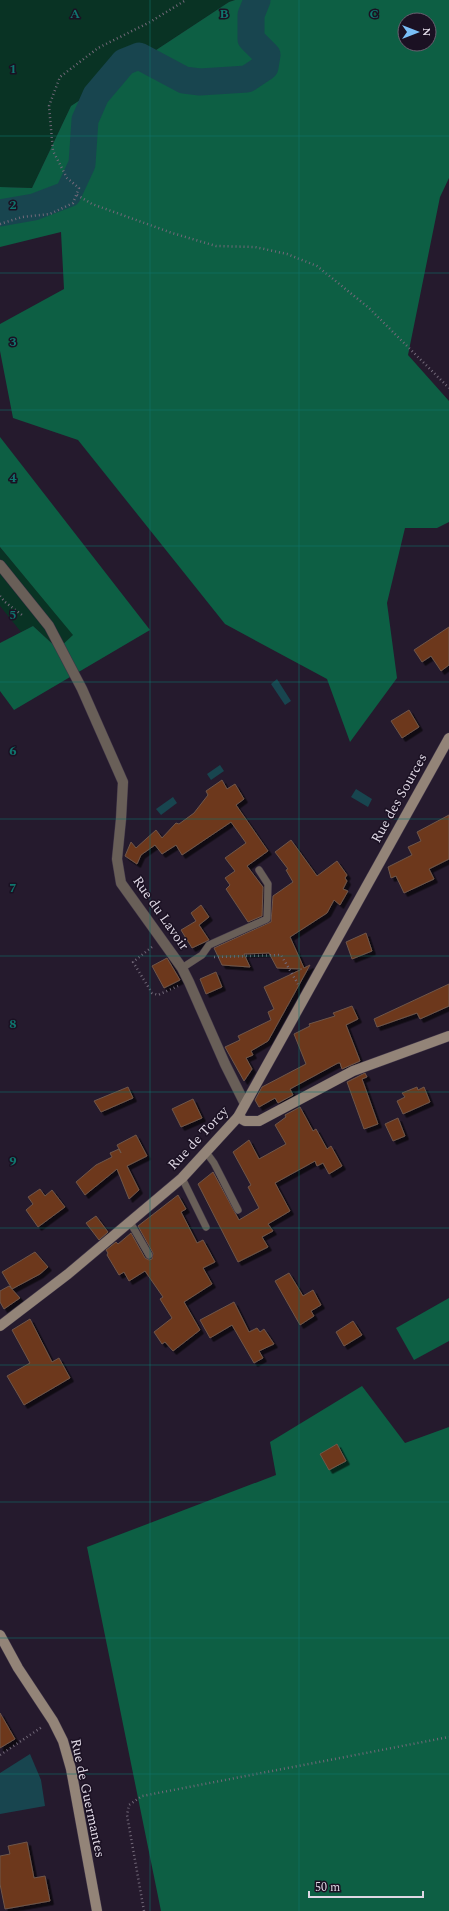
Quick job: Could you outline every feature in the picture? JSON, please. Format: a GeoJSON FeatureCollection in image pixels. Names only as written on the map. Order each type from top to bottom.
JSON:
{"type":"FeatureCollection","features":[{"type":"Feature","properties":{"kind":"street","name":"Rue du Lavoir"},"geometry":{"type":"LineString","coordinates":[[0,565],[49,626],[82,689],[123,782],[117,859],[121,883],[182,968],[225,1064],[246,1104]]}},
{"type":"Feature","properties":{"kind":"street","name":"Rue des Sources"},"geometry":{"type":"LineString","coordinates":[[374,872],[449,738]]}},
{"type":"Feature","properties":{"kind":"street","name":"Rue de Torcy"},"geometry":{"type":"LineString","coordinates":[[0,1326],[68,1274],[182,1178],[238,1117],[374,872]]}},
{"type":"Feature","properties":{"kind":"street"},"geometry":{"type":"LineString","coordinates":[[238,1117],[245,1121],[259,1121],[353,1071],[449,1036]]}},
{"type":"Feature","properties":{"kind":"street","name":"Rue de Guermantes"},"geometry":{"type":"LineString","coordinates":[[0,1635],[18,1668],[53,1720],[63,1742],[70,1769],[97,1911]]}},
{"type":"Feature","properties":{"kind":"lane"},"geometry":{"type":"LineString","coordinates":[[182,968],[202,955],[209,945],[267,919],[268,884],[259,870]]}},
{"type":"Feature","properties":{"kind":"lane"},"geometry":{"type":"LineString","coordinates":[[206,1152],[214,1163],[238,1210]]}},
{"type":"Feature","properties":{"kind":"lane"},"geometry":{"type":"LineString","coordinates":[[182,1178],[206,1227]]}},
{"type":"Feature","properties":{"kind":"lane"},"geometry":{"type":"LineString","coordinates":[[130,1222],[149,1255]]}},
{"type":"Feature","properties":{"kind":"path"},"geometry":{"type":"LineString","coordinates":[[0,224],[22,217],[50,214],[73,203],[77,195],[79,188],[67,178],[53,151],[49,106],[60,77],[98,48],[150,22],[186,0]]}},
{"type":"Feature","properties":{"kind":"path"},"geometry":{"type":"LineString","coordinates":[[77,195],[92,204],[172,233],[216,246],[255,247],[287,254],[317,266],[369,308],[449,388]]}},
{"type":"Feature","properties":{"kind":"path"},"geometry":{"type":"LineString","coordinates":[[162,940],[133,962],[152,993],[158,994],[189,982]]}},
{"type":"Feature","properties":{"kind":"path"},"geometry":{"type":"LineString","coordinates":[[202,955],[221,958],[281,955],[305,996]]}},
{"type":"Feature","properties":{"kind":"path"},"geometry":{"type":"LineString","coordinates":[[0,1755],[53,1720]]}},
{"type":"Feature","properties":{"kind":"path"},"geometry":{"type":"LineString","coordinates":[[144,1911],[127,1814],[129,1805],[142,1796],[449,1738]]}},
{"type":"Feature","properties":{"kind":"shaded area"},"geometry":{"type":"Polygon","coordinates":[[[0,0],[235,0],[229,2],[71,106],[32,188],[0,187],[0,0]]]}},
{"type":"Feature","properties":{"kind":"shaded area"},"geometry":{"type":"Polygon","coordinates":[[[0,547],[74,635],[58,649],[33,626],[21,632],[0,606],[0,547]]]}},
{"type":"Feature","properties":{"kind":"shaded area"},"geometry":{"type":"Polygon","coordinates":[[[277,679],[291,701],[285,705],[271,684],[277,679]]]}},
{"type":"Feature","properties":{"kind":"shaded area"},"geometry":{"type":"Polygon","coordinates":[[[220,765],[224,771],[211,780],[207,774],[220,765]]]}},
{"type":"Feature","properties":{"kind":"shaded area"},"geometry":{"type":"Polygon","coordinates":[[[356,789],[372,799],[368,807],[351,797],[356,789]]]}},
{"type":"Feature","properties":{"kind":"shaded area"},"geometry":{"type":"Polygon","coordinates":[[[173,797],[177,803],[161,815],[156,809],[173,797]]]}},
{"type":"Feature","properties":{"kind":"shaded area"},"geometry":{"type":"Polygon","coordinates":[[[30,1754],[41,1780],[45,1806],[0,1814],[0,1773],[30,1754]]]}},
{"type":"Feature","properties":{"kind":"green space"},"geometry":{"type":"Polygon","coordinates":[[[235,0],[449,0],[449,178],[440,197],[408,355],[449,401],[449,522],[437,528],[405,528],[387,603],[397,678],[350,742],[327,679],[225,624],[78,440],[13,418],[0,351],[0,324],[64,289],[61,232],[0,247],[0,187],[32,188],[71,106],[229,2],[235,0]]]}},
{"type":"Feature","properties":{"kind":"green space"},"geometry":{"type":"Polygon","coordinates":[[[0,437],[150,630],[14,710],[0,691],[0,643],[33,626],[58,649],[73,635],[0,547],[0,437]]]}},
{"type":"Feature","properties":{"kind":"green space"},"geometry":{"type":"Polygon","coordinates":[[[449,1298],[449,1341],[414,1360],[396,1328],[449,1298]]]}},
{"type":"Feature","properties":{"kind":"green space"},"geometry":{"type":"Polygon","coordinates":[[[362,1386],[405,1443],[449,1427],[449,1911],[161,1911],[87,1547],[276,1475],[270,1442],[362,1386]]]}},
{"type":"Feature","properties":{"kind":"building"},"geometry":{"type":"Polygon","coordinates":[[[449,627],[449,665],[441,671],[431,656],[422,662],[414,650],[449,627]]]}},
{"type":"Feature","properties":{"kind":"building"},"geometry":{"type":"Polygon","coordinates":[[[409,710],[419,727],[402,738],[391,721],[409,710]]]}},
{"type":"Feature","properties":{"kind":"building"},"geometry":{"type":"Polygon","coordinates":[[[222,780],[227,789],[235,784],[244,799],[236,805],[268,851],[247,866],[263,887],[262,916],[248,922],[226,889],[230,885],[225,878],[235,871],[225,858],[246,843],[231,822],[182,855],[176,845],[162,854],[155,845],[141,855],[137,864],[125,856],[131,842],[136,848],[156,830],[162,838],[176,823],[179,824],[194,813],[208,795],[206,791],[222,780]]]}},
{"type":"Feature","properties":{"kind":"building"},"geometry":{"type":"Polygon","coordinates":[[[449,815],[449,859],[429,869],[434,879],[404,893],[396,876],[391,878],[388,867],[412,855],[408,847],[421,841],[417,832],[449,815]]]}},
{"type":"Feature","properties":{"kind":"building"},"geometry":{"type":"Polygon","coordinates":[[[291,840],[317,876],[337,861],[347,875],[345,878],[347,881],[343,889],[348,891],[340,905],[334,900],[327,913],[290,937],[304,968],[310,965],[268,1041],[251,1051],[253,1055],[246,1058],[252,1069],[244,1081],[225,1047],[240,1040],[238,1036],[271,1020],[268,1012],[274,1009],[264,987],[302,969],[277,968],[269,953],[244,954],[250,967],[222,965],[214,948],[271,922],[273,896],[293,882],[286,870],[288,869],[275,852],[291,840]]]}},
{"type":"Feature","properties":{"kind":"building"},"geometry":{"type":"Polygon","coordinates":[[[201,905],[209,917],[199,925],[209,940],[192,948],[181,930],[196,921],[191,913],[201,905]]]}},
{"type":"Feature","properties":{"kind":"building"},"geometry":{"type":"Polygon","coordinates":[[[366,933],[372,951],[352,959],[346,942],[366,933]]]}},
{"type":"Feature","properties":{"kind":"building"},"geometry":{"type":"Polygon","coordinates":[[[167,958],[180,980],[164,988],[152,966],[167,958]]]}},
{"type":"Feature","properties":{"kind":"building"},"geometry":{"type":"Polygon","coordinates":[[[216,972],[222,987],[206,994],[200,979],[216,972]]]}},
{"type":"Feature","properties":{"kind":"building"},"geometry":{"type":"Polygon","coordinates":[[[449,984],[449,1006],[420,1019],[417,1013],[377,1027],[374,1019],[449,984]]]}},
{"type":"Feature","properties":{"kind":"building"},"geometry":{"type":"Polygon","coordinates":[[[352,1006],[358,1019],[346,1025],[360,1061],[342,1069],[340,1063],[338,1063],[290,1089],[293,1095],[278,1103],[275,1098],[259,1107],[255,1100],[262,1087],[306,1064],[294,1034],[310,1026],[309,1024],[335,1016],[333,1013],[352,1006]]]}},
{"type":"Feature","properties":{"kind":"building"},"geometry":{"type":"Polygon","coordinates":[[[365,1073],[367,1077],[362,1079],[378,1124],[364,1129],[347,1082],[365,1073]]]}},
{"type":"Feature","properties":{"kind":"building"},"geometry":{"type":"Polygon","coordinates":[[[128,1087],[133,1098],[101,1112],[94,1101],[128,1087]]]}},
{"type":"Feature","properties":{"kind":"building"},"geometry":{"type":"Polygon","coordinates":[[[417,1087],[418,1090],[424,1087],[430,1102],[403,1114],[397,1101],[405,1097],[402,1093],[417,1087]]]}},
{"type":"Feature","properties":{"kind":"building"},"geometry":{"type":"Polygon","coordinates":[[[193,1099],[202,1118],[181,1127],[172,1109],[193,1099]]]}},
{"type":"Feature","properties":{"kind":"building"},"geometry":{"type":"Polygon","coordinates":[[[300,1107],[313,1131],[316,1129],[327,1149],[331,1146],[342,1166],[329,1174],[323,1163],[317,1166],[315,1161],[275,1183],[290,1211],[268,1224],[273,1231],[262,1237],[268,1247],[238,1262],[198,1184],[213,1172],[239,1220],[259,1208],[248,1187],[251,1185],[233,1152],[249,1140],[259,1159],[286,1144],[275,1125],[286,1117],[285,1115],[300,1107]]]}},
{"type":"Feature","properties":{"kind":"building"},"geometry":{"type":"Polygon","coordinates":[[[398,1118],[405,1136],[393,1141],[385,1124],[398,1118]]]}},
{"type":"Feature","properties":{"kind":"building"},"geometry":{"type":"Polygon","coordinates":[[[136,1135],[147,1156],[127,1166],[139,1190],[129,1199],[117,1169],[85,1195],[76,1182],[96,1165],[112,1157],[110,1153],[119,1149],[117,1145],[136,1135]]]}},
{"type":"Feature","properties":{"kind":"building"},"geometry":{"type":"Polygon","coordinates":[[[40,1189],[45,1196],[52,1190],[65,1207],[38,1227],[26,1210],[33,1204],[28,1197],[40,1189]]]}},
{"type":"Feature","properties":{"kind":"building"},"geometry":{"type":"Polygon","coordinates":[[[178,1195],[186,1209],[181,1212],[197,1243],[203,1240],[215,1262],[203,1268],[212,1284],[184,1302],[200,1330],[173,1351],[165,1342],[162,1344],[154,1332],[172,1318],[160,1299],[163,1297],[145,1271],[129,1281],[124,1272],[119,1275],[107,1255],[108,1253],[106,1250],[116,1242],[118,1244],[131,1233],[145,1258],[149,1260],[152,1259],[153,1253],[138,1226],[178,1195]]]}},
{"type":"Feature","properties":{"kind":"building"},"geometry":{"type":"Polygon","coordinates":[[[96,1216],[108,1232],[99,1240],[86,1223],[96,1216]]]}},
{"type":"Feature","properties":{"kind":"building"},"geometry":{"type":"Polygon","coordinates":[[[35,1252],[48,1267],[40,1274],[12,1289],[2,1272],[35,1252]]]}},
{"type":"Feature","properties":{"kind":"building"},"geometry":{"type":"Polygon","coordinates":[[[289,1273],[303,1296],[313,1290],[321,1305],[311,1311],[314,1316],[300,1325],[275,1281],[289,1273]]]}},
{"type":"Feature","properties":{"kind":"building"},"geometry":{"type":"Polygon","coordinates":[[[9,1286],[20,1298],[4,1309],[0,1302],[0,1291],[9,1286]]]}},
{"type":"Feature","properties":{"kind":"building"},"geometry":{"type":"Polygon","coordinates":[[[234,1302],[249,1332],[257,1328],[260,1332],[264,1329],[274,1344],[259,1351],[263,1358],[254,1363],[232,1325],[210,1338],[200,1320],[234,1302]]]}},
{"type":"Feature","properties":{"kind":"building"},"geometry":{"type":"Polygon","coordinates":[[[30,1319],[52,1362],[59,1358],[70,1378],[24,1405],[7,1376],[30,1363],[12,1330],[30,1319]]]}},
{"type":"Feature","properties":{"kind":"building"},"geometry":{"type":"Polygon","coordinates":[[[353,1321],[362,1335],[344,1346],[336,1332],[353,1321]]]}},
{"type":"Feature","properties":{"kind":"building"},"geometry":{"type":"Polygon","coordinates":[[[337,1444],[346,1461],[329,1470],[320,1454],[337,1444]]]}},
{"type":"Feature","properties":{"kind":"building"},"geometry":{"type":"Polygon","coordinates":[[[0,1713],[15,1739],[0,1748],[0,1713]]]}},
{"type":"Feature","properties":{"kind":"building"},"geometry":{"type":"Polygon","coordinates":[[[27,1842],[34,1878],[45,1876],[50,1901],[5,1909],[0,1884],[0,1856],[10,1854],[8,1846],[27,1842]]]}},
{"type":"Feature","properties":{"kind":"waterway"},"geometry":{"type":"LineString","coordinates":[[0,213],[34,207],[68,194],[82,164],[85,120],[96,95],[124,62],[139,56],[184,80],[200,82],[247,79],[265,67],[267,55],[251,39],[251,15],[257,0]]}}]}
